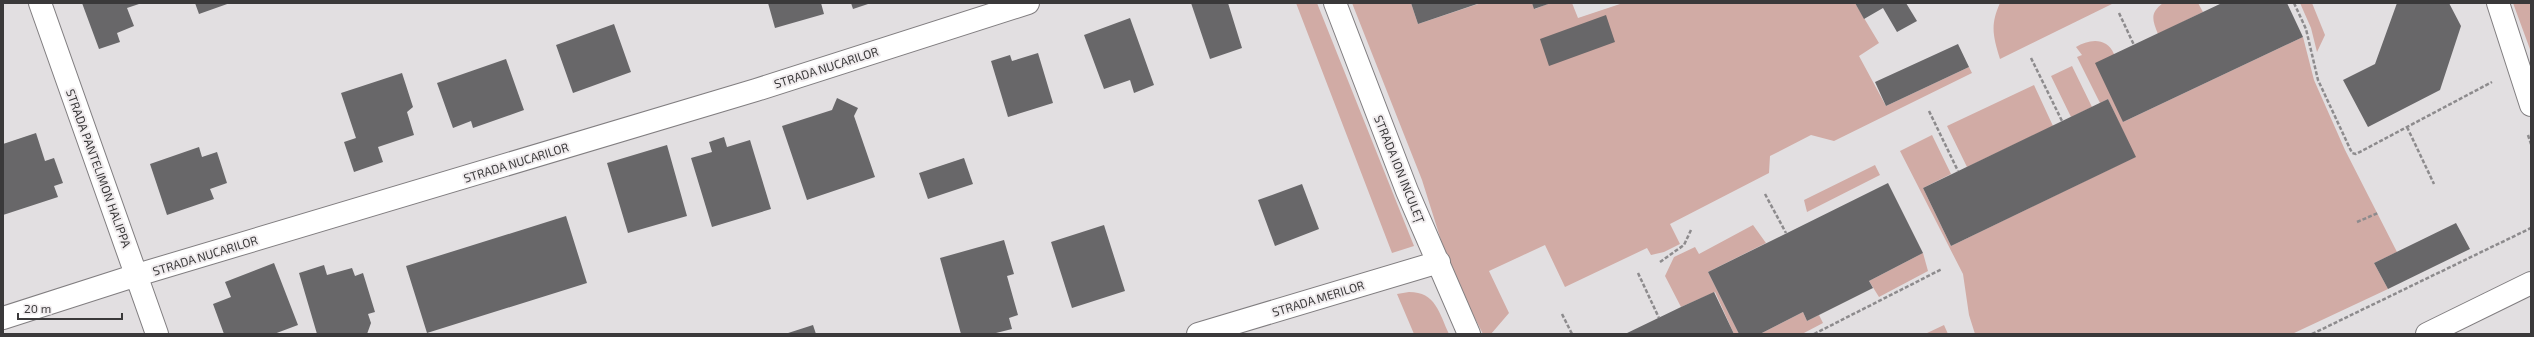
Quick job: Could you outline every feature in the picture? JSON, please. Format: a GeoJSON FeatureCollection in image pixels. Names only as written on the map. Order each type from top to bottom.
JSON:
{"type":"FeatureCollection","features":[{"type":"Feature","properties":{"kind":"street","name":"STRADA PANTELIMON HALIPPA"},"geometry":{"type":"LineString","coordinates":[[40,3],[157,334]]}},
{"type":"Feature","properties":{"kind":"street","name":"STRADA NUCARILOR"},"geometry":{"type":"LineString","coordinates":[[3,318],[137,275],[756,90],[1028,3]]}},
{"type":"Feature","properties":{"kind":"street","name":"STRADA ION INCULEȚ"},"geometry":{"type":"LineString","coordinates":[[1335,3],[1407,191],[1469,334]]}},
{"type":"Feature","properties":{"kind":"street"},"geometry":{"type":"LineString","coordinates":[[2498,3],[2531,105]]}},
{"type":"Feature","properties":{"kind":"street","name":"STRADA MERILOR"},"geometry":{"type":"LineString","coordinates":[[1198,334],[1439,262]]}},
{"type":"Feature","properties":{"kind":"street"},"geometry":{"type":"LineString","coordinates":[[2427,334],[2531,283]]}},
{"type":"Feature","properties":{"kind":"path"},"geometry":{"type":"LineString","coordinates":[[2294,3],[2306,29],[2318,80],[2352,153],[2356,154],[2498,79]]}},
{"type":"Feature","properties":{"kind":"path"},"geometry":{"type":"LineString","coordinates":[[2120,14],[2134,45]]}},
{"type":"Feature","properties":{"kind":"path"},"geometry":{"type":"LineString","coordinates":[[2031,58],[2062,121]]}},
{"type":"Feature","properties":{"kind":"path"},"geometry":{"type":"LineString","coordinates":[[1929,111],[1958,171]]}},
{"type":"Feature","properties":{"kind":"path"},"geometry":{"type":"LineString","coordinates":[[2407,127],[2434,184]]}},
{"type":"Feature","properties":{"kind":"path"},"geometry":{"type":"LineString","coordinates":[[1765,194],[1786,233]]}},
{"type":"Feature","properties":{"kind":"path"},"geometry":{"type":"LineString","coordinates":[[2358,222],[2378,213]]}},
{"type":"Feature","properties":{"kind":"path"},"geometry":{"type":"LineString","coordinates":[[2312,334],[2531,228]]}},
{"type":"Feature","properties":{"kind":"path"},"geometry":{"type":"LineString","coordinates":[[1660,262],[1684,245],[1691,230]]}},
{"type":"Feature","properties":{"kind":"path"},"geometry":{"type":"LineString","coordinates":[[1814,334],[1942,269]]}},
{"type":"Feature","properties":{"kind":"path"},"geometry":{"type":"LineString","coordinates":[[1638,273],[1659,318]]}},
{"type":"Feature","properties":{"kind":"path"},"geometry":{"type":"LineString","coordinates":[[1562,314],[1572,334]]}},
{"type":"Feature","properties":{"kind":"shaded area"},"geometry":{"type":"Polygon","coordinates":[[[1296,3],[1317,3],[1414,246],[1392,253],[1296,3]]]}},
{"type":"Feature","properties":{"kind":"shaded area"},"geometry":{"type":"Polygon","coordinates":[[[1352,3],[1411,3],[1418,24],[1481,3],[1532,3],[1535,9],[1550,3],[1572,3],[1578,18],[1623,3],[1855,3],[1879,43],[1859,56],[1886,106],[1969,67],[1972,73],[1834,141],[1811,135],[1770,156],[1769,173],[1670,224],[1680,244],[1664,252],[1651,255],[1647,248],[1565,287],[1545,245],[1489,271],[1509,313],[1491,334],[1483,334],[1451,272],[1422,180],[1352,3]]]}},
{"type":"Feature","properties":{"kind":"shaded area"},"geometry":{"type":"Polygon","coordinates":[[[2000,3],[2114,3],[2000,59],[1994,37],[1994,24],[2000,3]]]}},
{"type":"Feature","properties":{"kind":"shaded area"},"geometry":{"type":"Polygon","coordinates":[[[2163,3],[2198,3],[2203,12],[2158,34],[2153,17],[2156,10],[2163,3]]]}},
{"type":"Feature","properties":{"kind":"shaded area"},"geometry":{"type":"Polygon","coordinates":[[[2300,3],[2312,3],[2325,35],[2317,52],[2311,28],[2300,3]]]}},
{"type":"Feature","properties":{"kind":"shaded area"},"geometry":{"type":"Polygon","coordinates":[[[2513,3],[2531,3],[2531,52],[2513,3]]]}},
{"type":"Feature","properties":{"kind":"shaded area"},"geometry":{"type":"Polygon","coordinates":[[[2303,37],[2314,80],[2345,150],[2397,252],[2374,263],[2388,289],[2292,334],[1975,334],[1969,315],[1963,274],[1900,151],[1932,135],[1951,174],[1923,188],[1951,246],[2135,157],[2108,99],[2100,103],[2077,57],[2082,55],[2076,47],[2081,44],[2097,41],[2102,42],[2111,48],[2116,60],[2123,122],[2303,37]]]}},
{"type":"Feature","properties":{"kind":"shaded area"},"geometry":{"type":"Polygon","coordinates":[[[2072,66],[2092,107],[2071,117],[2051,76],[2072,66]]]}},
{"type":"Feature","properties":{"kind":"shaded area"},"geometry":{"type":"Polygon","coordinates":[[[2034,85],[2053,126],[1967,167],[1947,126],[2034,85]]]}},
{"type":"Feature","properties":{"kind":"shaded area"},"geometry":{"type":"Polygon","coordinates":[[[1875,165],[1880,175],[1807,212],[1804,200],[1875,165]]]}},
{"type":"Feature","properties":{"kind":"shaded area"},"geometry":{"type":"Polygon","coordinates":[[[1753,225],[1766,243],[1708,272],[1739,334],[1734,334],[1715,292],[1681,307],[1665,276],[1674,257],[1695,247],[1699,254],[1753,225]]]}},
{"type":"Feature","properties":{"kind":"shaded area"},"geometry":{"type":"Polygon","coordinates":[[[1923,253],[1928,271],[1879,297],[1869,281],[1923,253]]]}},
{"type":"Feature","properties":{"kind":"shaded area"},"geometry":{"type":"Polygon","coordinates":[[[1409,292],[1418,293],[1431,300],[1439,311],[1449,334],[1414,334],[1397,294],[1409,292]]]}},
{"type":"Feature","properties":{"kind":"shaded area"},"geometry":{"type":"Polygon","coordinates":[[[1803,312],[1807,321],[1819,315],[1823,323],[1802,334],[1760,334],[1803,312]]]}},
{"type":"Feature","properties":{"kind":"shaded area"},"geometry":{"type":"Polygon","coordinates":[[[1944,325],[1948,334],[1925,334],[1944,325]]]}},
{"type":"Feature","properties":{"kind":"building"},"geometry":{"type":"Polygon","coordinates":[[[82,3],[142,3],[127,8],[134,26],[117,33],[120,42],[99,49],[82,3]]]}},
{"type":"Feature","properties":{"kind":"building"},"geometry":{"type":"Polygon","coordinates":[[[195,3],[230,3],[199,14],[195,3]]]}},
{"type":"Feature","properties":{"kind":"building"},"geometry":{"type":"Polygon","coordinates":[[[768,3],[821,3],[824,14],[775,28],[768,3]]]}},
{"type":"Feature","properties":{"kind":"building"},"geometry":{"type":"Polygon","coordinates":[[[851,3],[871,3],[853,9],[851,3]]]}},
{"type":"Feature","properties":{"kind":"building"},"geometry":{"type":"Polygon","coordinates":[[[1191,3],[1228,3],[1242,48],[1210,59],[1191,3]]]}},
{"type":"Feature","properties":{"kind":"building"},"geometry":{"type":"Polygon","coordinates":[[[1411,3],[1480,3],[1418,24],[1411,3]]]}},
{"type":"Feature","properties":{"kind":"building"},"geometry":{"type":"Polygon","coordinates":[[[1532,3],[1551,3],[1534,9],[1532,3]]]}},
{"type":"Feature","properties":{"kind":"building"},"geometry":{"type":"Polygon","coordinates":[[[1855,3],[1906,3],[1917,21],[1897,32],[1883,8],[1864,19],[1855,3]]]}},
{"type":"Feature","properties":{"kind":"building"},"geometry":{"type":"Polygon","coordinates":[[[2222,3],[2287,3],[2303,37],[2123,122],[2095,63],[2222,3]]]}},
{"type":"Feature","properties":{"kind":"building"},"geometry":{"type":"Polygon","coordinates":[[[2397,3],[2449,3],[2461,26],[2440,90],[2368,127],[2343,80],[2375,64],[2397,3]]]}},
{"type":"Feature","properties":{"kind":"building"},"geometry":{"type":"Polygon","coordinates":[[[1606,15],[1615,42],[1549,66],[1540,39],[1606,15]]]}},
{"type":"Feature","properties":{"kind":"building"},"geometry":{"type":"Polygon","coordinates":[[[1130,18],[1154,85],[1134,93],[1130,80],[1104,89],[1084,35],[1130,18]]]}},
{"type":"Feature","properties":{"kind":"building"},"geometry":{"type":"Polygon","coordinates":[[[614,24],[631,72],[573,93],[556,45],[614,24]]]}},
{"type":"Feature","properties":{"kind":"building"},"geometry":{"type":"Polygon","coordinates":[[[1958,44],[1969,67],[1886,106],[1875,82],[1958,44]]]}},
{"type":"Feature","properties":{"kind":"building"},"geometry":{"type":"Polygon","coordinates":[[[1038,53],[1053,103],[1008,117],[991,61],[1010,55],[1012,61],[1038,53]]]}},
{"type":"Feature","properties":{"kind":"building"},"geometry":{"type":"Polygon","coordinates":[[[506,59],[524,110],[473,128],[471,121],[453,128],[437,83],[506,59]]]}},
{"type":"Feature","properties":{"kind":"building"},"geometry":{"type":"Polygon","coordinates":[[[402,73],[413,107],[407,112],[414,135],[378,147],[383,162],[354,172],[344,142],[356,138],[341,93],[402,73]]]}},
{"type":"Feature","properties":{"kind":"building"},"geometry":{"type":"Polygon","coordinates":[[[837,98],[858,108],[854,116],[875,177],[807,200],[782,126],[832,110],[837,98]]]}},
{"type":"Feature","properties":{"kind":"building"},"geometry":{"type":"Polygon","coordinates":[[[2108,99],[2136,157],[1951,246],[1923,188],[2108,99]]]}},
{"type":"Feature","properties":{"kind":"building"},"geometry":{"type":"Polygon","coordinates":[[[36,133],[45,161],[54,158],[63,183],[54,186],[58,197],[3,215],[3,144],[36,133]]]}},
{"type":"Feature","properties":{"kind":"building"},"geometry":{"type":"Polygon","coordinates":[[[724,137],[727,147],[750,140],[771,209],[712,227],[691,158],[712,152],[709,142],[724,137]]]}},
{"type":"Feature","properties":{"kind":"building"},"geometry":{"type":"Polygon","coordinates":[[[667,145],[687,216],[628,233],[607,163],[667,145]]]}},
{"type":"Feature","properties":{"kind":"building"},"geometry":{"type":"Polygon","coordinates":[[[199,147],[202,157],[217,152],[227,183],[210,189],[214,199],[167,215],[150,164],[199,147]]]}},
{"type":"Feature","properties":{"kind":"building"},"geometry":{"type":"Polygon","coordinates":[[[964,158],[973,184],[928,199],[919,173],[964,158]]]}},
{"type":"Feature","properties":{"kind":"building"},"geometry":{"type":"Polygon","coordinates":[[[1888,183],[1923,253],[1869,281],[1873,288],[1807,321],[1803,312],[1760,334],[1739,334],[1708,272],[1888,183]]]}},
{"type":"Feature","properties":{"kind":"building"},"geometry":{"type":"Polygon","coordinates":[[[1302,184],[1319,229],[1275,246],[1258,200],[1302,184]]]}},
{"type":"Feature","properties":{"kind":"building"},"geometry":{"type":"Polygon","coordinates":[[[566,216],[587,283],[427,333],[406,266],[566,216]]]}},
{"type":"Feature","properties":{"kind":"building"},"geometry":{"type":"Polygon","coordinates":[[[2456,223],[2470,249],[2388,289],[2374,263],[2456,223]]]}},
{"type":"Feature","properties":{"kind":"building"},"geometry":{"type":"Polygon","coordinates":[[[1104,225],[1125,291],[1072,308],[1051,242],[1104,225]]]}},
{"type":"Feature","properties":{"kind":"building"},"geometry":{"type":"Polygon","coordinates":[[[1004,240],[1014,274],[1007,276],[1018,315],[1009,318],[1012,329],[992,334],[961,334],[940,258],[1004,240]]]}},
{"type":"Feature","properties":{"kind":"building"},"geometry":{"type":"Polygon","coordinates":[[[274,263],[298,325],[274,334],[224,334],[213,304],[231,297],[225,282],[274,263]]]}},
{"type":"Feature","properties":{"kind":"building"},"geometry":{"type":"Polygon","coordinates":[[[324,265],[327,275],[352,268],[355,276],[363,273],[375,312],[368,314],[371,323],[367,334],[317,334],[299,273],[324,265]]]}},
{"type":"Feature","properties":{"kind":"building"},"geometry":{"type":"Polygon","coordinates":[[[1714,292],[1734,334],[1625,334],[1681,307],[1714,292]]]}},
{"type":"Feature","properties":{"kind":"building"},"geometry":{"type":"Polygon","coordinates":[[[813,325],[816,334],[785,334],[813,325]]]}}]}
